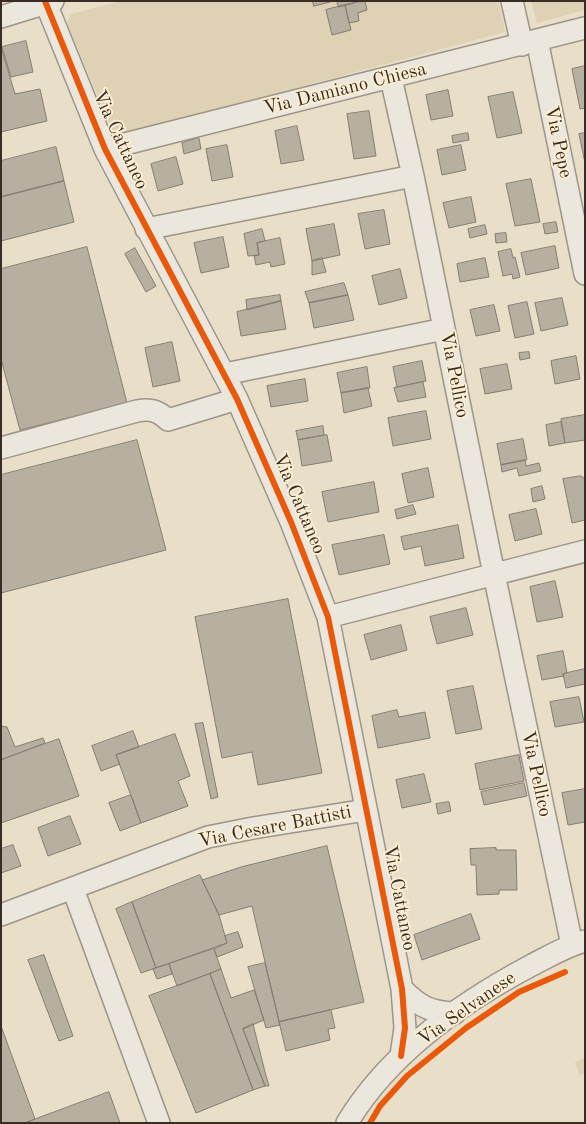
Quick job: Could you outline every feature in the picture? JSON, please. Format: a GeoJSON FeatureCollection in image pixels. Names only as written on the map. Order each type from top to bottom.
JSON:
{"type":"FeatureCollection","features":[{"type":"Feature","properties":{"kind":"street","name":"Via Pepe"},"geometry":{"type":"LineString","coordinates":[[512,1],[529,42],[585,274]]}},
{"type":"Feature","properties":{"kind":"street"},"geometry":{"type":"LineString","coordinates":[[1,17],[48,2]]}},
{"type":"Feature","properties":{"kind":"street","name":"Via Cattaneo"},"geometry":{"type":"LineString","coordinates":[[48,2],[106,149],[146,229],[237,399],[291,522],[328,617],[402,989],[405,1028],[402,1056]]}},
{"type":"Feature","properties":{"kind":"street","name":"Via Damiano Chiesa"},"geometry":{"type":"LineString","coordinates":[[106,149],[585,28]]}},
{"type":"Feature","properties":{"kind":"street","name":"Via Pellico"},"geometry":{"type":"LineString","coordinates":[[392,78],[494,574],[578,943]]}},
{"type":"Feature","properties":{"kind":"street"},"geometry":{"type":"LineString","coordinates":[[146,229],[413,176]]}},
{"type":"Feature","properties":{"kind":"street"},"geometry":{"type":"LineString","coordinates":[[225,374],[444,329]]}},
{"type":"Feature","properties":{"kind":"street"},"geometry":{"type":"LineString","coordinates":[[1,448],[148,408],[161,413],[168,420],[237,399]]}},
{"type":"Feature","properties":{"kind":"street"},"geometry":{"type":"LineString","coordinates":[[328,617],[585,551]]}},
{"type":"Feature","properties":{"kind":"street","name":"Via Cesare Battisti"},"geometry":{"type":"LineString","coordinates":[[1,915],[208,837],[366,810]]}},
{"type":"Feature","properties":{"kind":"street"},"geometry":{"type":"LineString","coordinates":[[73,889],[159,1123]]}},
{"type":"Feature","properties":{"kind":"street","name":"Via Selvanese"},"geometry":{"type":"LineString","coordinates":[[347,1123],[379,1079],[402,1056],[455,1013],[502,981],[578,943]]}},
{"type":"Feature","properties":{"kind":"street"},"geometry":{"type":"LineString","coordinates":[[402,989],[414,1001],[429,1010],[455,1013]]}},
{"type":"Feature","properties":{"kind":"street","name":"Via Cattaneo"},"geometry":{"type":"LineString","coordinates":[[402,989],[409,1004],[416,1031],[422,1039]]}},
{"type":"Feature","properties":{"kind":"shaded area"},"geometry":{"type":"Polygon","coordinates":[[[121,1],[499,1],[505,32],[115,137],[67,23],[71,14],[121,1]]]}},
{"type":"Feature","properties":{"kind":"shaded area"},"geometry":{"type":"Polygon","coordinates":[[[531,1],[585,1],[585,10],[537,23],[531,1]]]}},
{"type":"Feature","properties":{"kind":"shaded area"},"geometry":{"type":"Polygon","coordinates":[[[585,1058],[585,1073],[580,1075],[575,1062],[585,1058]]]}},
{"type":"Feature","properties":{"kind":"building"},"geometry":{"type":"Polygon","coordinates":[[[313,1],[334,1],[314,6],[313,1]]]}},
{"type":"Feature","properties":{"kind":"building"},"geometry":{"type":"Polygon","coordinates":[[[337,1],[354,1],[354,3],[339,7],[337,1]]]}},
{"type":"Feature","properties":{"kind":"building"},"geometry":{"type":"Polygon","coordinates":[[[365,1],[367,10],[358,13],[359,21],[349,23],[345,5],[365,1]]]}},
{"type":"Feature","properties":{"kind":"building"},"geometry":{"type":"Polygon","coordinates":[[[345,5],[351,30],[332,35],[326,10],[345,5]]]}},
{"type":"Feature","properties":{"kind":"building"},"geometry":{"type":"Polygon","coordinates":[[[26,41],[33,72],[11,77],[2,47],[26,41]]]}},
{"type":"Feature","properties":{"kind":"building"},"geometry":{"type":"Polygon","coordinates":[[[1,47],[15,94],[40,89],[47,121],[1,132],[1,47]]]}},
{"type":"Feature","properties":{"kind":"building"},"geometry":{"type":"Polygon","coordinates":[[[585,66],[585,108],[580,109],[572,69],[585,66]]]}},
{"type":"Feature","properties":{"kind":"building"},"geometry":{"type":"Polygon","coordinates":[[[448,90],[453,116],[431,120],[426,95],[448,90]]]}},
{"type":"Feature","properties":{"kind":"building"},"geometry":{"type":"Polygon","coordinates":[[[513,92],[522,133],[497,138],[488,97],[513,92]]]}},
{"type":"Feature","properties":{"kind":"building"},"geometry":{"type":"Polygon","coordinates":[[[369,111],[376,156],[354,159],[347,114],[369,111]]]}},
{"type":"Feature","properties":{"kind":"building"},"geometry":{"type":"Polygon","coordinates":[[[297,126],[304,160],[281,164],[275,131],[297,126]]]}},
{"type":"Feature","properties":{"kind":"building"},"geometry":{"type":"Polygon","coordinates":[[[468,133],[469,140],[453,143],[452,136],[468,133]]]}},
{"type":"Feature","properties":{"kind":"building"},"geometry":{"type":"Polygon","coordinates":[[[585,133],[585,163],[579,134],[585,133]]]}},
{"type":"Feature","properties":{"kind":"building"},"geometry":{"type":"Polygon","coordinates":[[[199,138],[201,149],[184,154],[182,143],[199,138]]]}},
{"type":"Feature","properties":{"kind":"building"},"geometry":{"type":"Polygon","coordinates":[[[227,145],[233,177],[212,181],[206,149],[227,145]]]}},
{"type":"Feature","properties":{"kind":"building"},"geometry":{"type":"Polygon","coordinates":[[[461,145],[466,170],[442,175],[437,150],[461,145]]]}},
{"type":"Feature","properties":{"kind":"building"},"geometry":{"type":"Polygon","coordinates":[[[56,147],[64,181],[1,197],[1,161],[56,147]]]}},
{"type":"Feature","properties":{"kind":"building"},"geometry":{"type":"Polygon","coordinates":[[[176,157],[183,184],[158,191],[151,164],[176,157]]]}},
{"type":"Feature","properties":{"kind":"building"},"geometry":{"type":"Polygon","coordinates":[[[531,179],[540,222],[515,226],[506,184],[531,179]]]}},
{"type":"Feature","properties":{"kind":"building"},"geometry":{"type":"Polygon","coordinates":[[[64,181],[74,222],[1,241],[1,197],[64,181]]]}},
{"type":"Feature","properties":{"kind":"building"},"geometry":{"type":"Polygon","coordinates":[[[471,197],[476,222],[449,228],[443,203],[471,197]]]}},
{"type":"Feature","properties":{"kind":"building"},"geometry":{"type":"Polygon","coordinates":[[[384,210],[390,244],[365,249],[358,214],[384,210]]]}},
{"type":"Feature","properties":{"kind":"building"},"geometry":{"type":"Polygon","coordinates":[[[556,222],[558,232],[545,234],[543,224],[556,222]]]}},
{"type":"Feature","properties":{"kind":"building"},"geometry":{"type":"Polygon","coordinates":[[[334,224],[340,255],[312,261],[306,229],[334,224]]]}},
{"type":"Feature","properties":{"kind":"building"},"geometry":{"type":"Polygon","coordinates":[[[485,225],[487,234],[470,238],[468,229],[485,225]]]}},
{"type":"Feature","properties":{"kind":"building"},"geometry":{"type":"Polygon","coordinates":[[[262,229],[265,241],[257,243],[259,255],[248,256],[244,234],[262,229]]]}},
{"type":"Feature","properties":{"kind":"building"},"geometry":{"type":"Polygon","coordinates":[[[506,233],[507,242],[496,243],[495,234],[506,233]]]}},
{"type":"Feature","properties":{"kind":"building"},"geometry":{"type":"Polygon","coordinates":[[[223,237],[229,267],[201,273],[194,243],[223,237]]]}},
{"type":"Feature","properties":{"kind":"building"},"geometry":{"type":"Polygon","coordinates":[[[280,238],[285,264],[271,267],[270,262],[256,265],[254,256],[259,255],[257,243],[280,238]]]}},
{"type":"Feature","properties":{"kind":"building"},"geometry":{"type":"Polygon","coordinates":[[[555,246],[559,268],[526,275],[521,253],[555,246]]]}},
{"type":"Feature","properties":{"kind":"building"},"geometry":{"type":"Polygon","coordinates":[[[87,247],[127,403],[20,430],[1,359],[1,269],[87,247]]]}},
{"type":"Feature","properties":{"kind":"building"},"geometry":{"type":"Polygon","coordinates":[[[135,248],[156,286],[146,292],[125,254],[135,248]]]}},
{"type":"Feature","properties":{"kind":"building"},"geometry":{"type":"Polygon","coordinates":[[[511,249],[520,277],[513,279],[512,274],[503,276],[498,252],[511,249]]]}},
{"type":"Feature","properties":{"kind":"building"},"geometry":{"type":"Polygon","coordinates":[[[322,258],[326,272],[312,275],[312,261],[322,258]]]}},
{"type":"Feature","properties":{"kind":"building"},"geometry":{"type":"Polygon","coordinates":[[[485,258],[489,277],[460,282],[457,264],[485,258]]]}},
{"type":"Feature","properties":{"kind":"building"},"geometry":{"type":"Polygon","coordinates":[[[400,269],[407,298],[379,305],[372,276],[400,269]]]}},
{"type":"Feature","properties":{"kind":"building"},"geometry":{"type":"Polygon","coordinates":[[[344,283],[348,295],[309,303],[305,292],[344,283]]]}},
{"type":"Feature","properties":{"kind":"building"},"geometry":{"type":"Polygon","coordinates":[[[280,295],[281,301],[247,310],[246,300],[280,295]]]}},
{"type":"Feature","properties":{"kind":"building"},"geometry":{"type":"Polygon","coordinates":[[[348,295],[354,320],[314,328],[309,303],[348,295]]]}},
{"type":"Feature","properties":{"kind":"building"},"geometry":{"type":"Polygon","coordinates":[[[562,298],[568,325],[541,331],[535,303],[562,298]]]}},
{"type":"Feature","properties":{"kind":"building"},"geometry":{"type":"Polygon","coordinates":[[[281,301],[286,329],[241,336],[237,312],[281,301]]]}},
{"type":"Feature","properties":{"kind":"building"},"geometry":{"type":"Polygon","coordinates":[[[527,302],[534,334],[515,338],[508,306],[527,302]]]}},
{"type":"Feature","properties":{"kind":"building"},"geometry":{"type":"Polygon","coordinates":[[[494,305],[500,331],[476,336],[470,310],[494,305]]]}},
{"type":"Feature","properties":{"kind":"building"},"geometry":{"type":"Polygon","coordinates":[[[172,342],[180,381],[153,387],[145,348],[172,342]]]}},
{"type":"Feature","properties":{"kind":"building"},"geometry":{"type":"Polygon","coordinates":[[[529,352],[530,358],[520,360],[519,353],[529,352]]]}},
{"type":"Feature","properties":{"kind":"building"},"geometry":{"type":"Polygon","coordinates":[[[576,356],[580,379],[555,384],[551,361],[576,356]]]}},
{"type":"Feature","properties":{"kind":"building"},"geometry":{"type":"Polygon","coordinates":[[[422,361],[426,381],[397,387],[393,367],[422,361]]]}},
{"type":"Feature","properties":{"kind":"building"},"geometry":{"type":"Polygon","coordinates":[[[507,364],[512,389],[485,394],[480,369],[507,364]]]}},
{"type":"Feature","properties":{"kind":"building"},"geometry":{"type":"Polygon","coordinates":[[[367,367],[370,388],[341,393],[337,373],[367,367]]]}},
{"type":"Feature","properties":{"kind":"building"},"geometry":{"type":"Polygon","coordinates":[[[305,379],[308,401],[271,407],[267,386],[305,379]]]}},
{"type":"Feature","properties":{"kind":"building"},"geometry":{"type":"Polygon","coordinates":[[[423,382],[426,397],[398,402],[394,388],[423,382]]]}},
{"type":"Feature","properties":{"kind":"building"},"geometry":{"type":"Polygon","coordinates":[[[368,388],[372,406],[344,413],[341,393],[368,388]]]}},
{"type":"Feature","properties":{"kind":"building"},"geometry":{"type":"Polygon","coordinates":[[[426,411],[431,439],[393,446],[388,418],[426,411]]]}},
{"type":"Feature","properties":{"kind":"building"},"geometry":{"type":"Polygon","coordinates":[[[585,415],[585,440],[565,443],[561,419],[585,415]]]}},
{"type":"Feature","properties":{"kind":"building"},"geometry":{"type":"Polygon","coordinates":[[[561,422],[565,443],[549,446],[546,425],[561,422]]]}},
{"type":"Feature","properties":{"kind":"building"},"geometry":{"type":"Polygon","coordinates":[[[323,426],[324,435],[298,440],[296,431],[323,426]]]}},
{"type":"Feature","properties":{"kind":"building"},"geometry":{"type":"Polygon","coordinates":[[[327,435],[332,461],[302,466],[298,440],[327,435]]]}},
{"type":"Feature","properties":{"kind":"building"},"geometry":{"type":"Polygon","coordinates":[[[523,439],[527,460],[501,465],[497,444],[523,439]]]}},
{"type":"Feature","properties":{"kind":"building"},"geometry":{"type":"Polygon","coordinates":[[[137,440],[166,550],[1,593],[1,475],[137,440]]]}},
{"type":"Feature","properties":{"kind":"building"},"geometry":{"type":"Polygon","coordinates":[[[525,460],[526,466],[539,463],[541,471],[519,476],[517,468],[502,472],[501,465],[525,460]]]}},
{"type":"Feature","properties":{"kind":"building"},"geometry":{"type":"Polygon","coordinates":[[[428,468],[434,497],[408,503],[402,474],[428,468]]]}},
{"type":"Feature","properties":{"kind":"building"},"geometry":{"type":"Polygon","coordinates":[[[581,476],[585,479],[585,520],[572,523],[563,479],[581,476]]]}},
{"type":"Feature","properties":{"kind":"building"},"geometry":{"type":"Polygon","coordinates":[[[374,482],[379,512],[328,522],[322,492],[374,482]]]}},
{"type":"Feature","properties":{"kind":"building"},"geometry":{"type":"Polygon","coordinates":[[[542,486],[545,499],[533,502],[531,489],[542,486]]]}},
{"type":"Feature","properties":{"kind":"building"},"geometry":{"type":"Polygon","coordinates":[[[413,505],[416,514],[397,519],[395,510],[413,505]]]}},
{"type":"Feature","properties":{"kind":"building"},"geometry":{"type":"Polygon","coordinates":[[[536,509],[542,534],[515,541],[509,515],[536,509]]]}},
{"type":"Feature","properties":{"kind":"building"},"geometry":{"type":"Polygon","coordinates":[[[458,525],[464,558],[425,566],[421,546],[404,550],[401,537],[458,525]]]}},
{"type":"Feature","properties":{"kind":"building"},"geometry":{"type":"Polygon","coordinates":[[[384,535],[390,564],[339,575],[332,545],[384,535]]]}},
{"type":"Feature","properties":{"kind":"building"},"geometry":{"type":"Polygon","coordinates":[[[555,581],[563,617],[537,622],[530,587],[555,581]]]}},
{"type":"Feature","properties":{"kind":"building"},"geometry":{"type":"Polygon","coordinates":[[[288,599],[322,773],[258,785],[252,752],[222,758],[195,617],[288,599]]]}},
{"type":"Feature","properties":{"kind":"building"},"geometry":{"type":"Polygon","coordinates":[[[466,608],[473,635],[437,644],[430,617],[466,608]]]}},
{"type":"Feature","properties":{"kind":"building"},"geometry":{"type":"Polygon","coordinates":[[[401,625],[407,650],[371,660],[364,635],[401,625]]]}},
{"type":"Feature","properties":{"kind":"building"},"geometry":{"type":"Polygon","coordinates":[[[563,651],[567,673],[563,674],[564,676],[542,680],[537,656],[563,651]]]}},
{"type":"Feature","properties":{"kind":"building"},"geometry":{"type":"Polygon","coordinates":[[[585,669],[585,684],[566,688],[563,674],[585,669]]]}},
{"type":"Feature","properties":{"kind":"building"},"geometry":{"type":"Polygon","coordinates":[[[473,686],[482,729],[456,734],[447,691],[473,686]]]}},
{"type":"Feature","properties":{"kind":"building"},"geometry":{"type":"Polygon","coordinates":[[[579,697],[584,722],[555,727],[550,702],[579,697]]]}},
{"type":"Feature","properties":{"kind":"building"},"geometry":{"type":"Polygon","coordinates":[[[397,710],[399,717],[425,712],[430,738],[378,748],[372,716],[397,710]]]}},
{"type":"Feature","properties":{"kind":"building"},"geometry":{"type":"Polygon","coordinates":[[[203,723],[218,797],[211,799],[195,724],[203,723]]]}},
{"type":"Feature","properties":{"kind":"building"},"geometry":{"type":"Polygon","coordinates":[[[1,726],[7,727],[15,747],[43,738],[45,743],[1,760],[1,726]]]}},
{"type":"Feature","properties":{"kind":"building"},"geometry":{"type":"Polygon","coordinates":[[[133,731],[139,747],[116,755],[120,764],[101,771],[92,746],[133,731]]]}},
{"type":"Feature","properties":{"kind":"building"},"geometry":{"type":"Polygon","coordinates":[[[175,734],[190,776],[178,781],[188,806],[141,823],[116,755],[175,734]]]}},
{"type":"Feature","properties":{"kind":"building"},"geometry":{"type":"Polygon","coordinates":[[[59,739],[79,796],[1,823],[1,760],[59,739]]]}},
{"type":"Feature","properties":{"kind":"building"},"geometry":{"type":"Polygon","coordinates":[[[519,755],[524,781],[480,790],[475,764],[519,755]]]}},
{"type":"Feature","properties":{"kind":"building"},"geometry":{"type":"Polygon","coordinates":[[[424,774],[431,802],[402,808],[396,780],[424,774]]]}},
{"type":"Feature","properties":{"kind":"building"},"geometry":{"type":"Polygon","coordinates":[[[524,783],[527,796],[484,805],[481,792],[524,783]]]}},
{"type":"Feature","properties":{"kind":"building"},"geometry":{"type":"Polygon","coordinates":[[[585,789],[585,822],[568,825],[562,793],[585,789]]]}},
{"type":"Feature","properties":{"kind":"building"},"geometry":{"type":"Polygon","coordinates":[[[131,795],[141,823],[120,831],[109,803],[131,795]]]}},
{"type":"Feature","properties":{"kind":"building"},"geometry":{"type":"Polygon","coordinates":[[[449,802],[451,811],[438,814],[436,804],[449,802]]]}},
{"type":"Feature","properties":{"kind":"building"},"geometry":{"type":"Polygon","coordinates":[[[70,816],[81,844],[48,856],[38,828],[70,816]]]}},
{"type":"Feature","properties":{"kind":"building"},"geometry":{"type":"Polygon","coordinates":[[[13,845],[21,866],[1,873],[1,849],[13,845]]]}},
{"type":"Feature","properties":{"kind":"building"},"geometry":{"type":"Polygon","coordinates":[[[327,846],[364,1002],[279,1022],[252,906],[219,915],[202,880],[241,867],[327,846]]]}},
{"type":"Feature","properties":{"kind":"building"},"geometry":{"type":"Polygon","coordinates":[[[496,848],[496,850],[516,850],[517,890],[499,890],[499,894],[477,895],[476,865],[471,865],[470,849],[496,848]]]}},
{"type":"Feature","properties":{"kind":"building"},"geometry":{"type":"Polygon","coordinates":[[[200,875],[219,915],[227,943],[156,968],[132,902],[200,875]]]}},
{"type":"Feature","properties":{"kind":"building"},"geometry":{"type":"Polygon","coordinates":[[[132,902],[156,968],[141,973],[116,909],[132,902]]]}},
{"type":"Feature","properties":{"kind":"building"},"geometry":{"type":"Polygon","coordinates":[[[471,914],[480,939],[422,960],[414,935],[471,914]]]}},
{"type":"Feature","properties":{"kind":"building"},"geometry":{"type":"Polygon","coordinates":[[[238,932],[243,947],[217,957],[214,949],[227,943],[225,936],[238,932]]]}},
{"type":"Feature","properties":{"kind":"building"},"geometry":{"type":"Polygon","coordinates":[[[214,949],[221,969],[177,986],[169,964],[214,949]]]}},
{"type":"Feature","properties":{"kind":"building"},"geometry":{"type":"Polygon","coordinates":[[[44,955],[73,1036],[59,1041],[28,960],[44,955]]]}},
{"type":"Feature","properties":{"kind":"building"},"geometry":{"type":"Polygon","coordinates":[[[265,963],[280,1025],[266,1028],[248,967],[265,963]]]}},
{"type":"Feature","properties":{"kind":"building"},"geometry":{"type":"Polygon","coordinates":[[[169,964],[172,974],[157,979],[153,969],[169,964]]]}},
{"type":"Feature","properties":{"kind":"building"},"geometry":{"type":"Polygon","coordinates":[[[221,969],[231,998],[254,990],[264,1020],[243,1029],[265,1086],[253,1090],[210,974],[221,969]]]}},
{"type":"Feature","properties":{"kind":"building"},"geometry":{"type":"Polygon","coordinates":[[[210,974],[253,1090],[196,1113],[149,996],[210,974]]]}},
{"type":"Feature","properties":{"kind":"building"},"geometry":{"type":"Polygon","coordinates":[[[331,1010],[335,1028],[328,1029],[330,1040],[286,1051],[279,1022],[331,1010]]]}},
{"type":"Feature","properties":{"kind":"building"},"geometry":{"type":"Polygon","coordinates":[[[253,1024],[269,1086],[265,1086],[243,1029],[253,1024]]]}},
{"type":"Feature","properties":{"kind":"building"},"geometry":{"type":"Polygon","coordinates":[[[1,1026],[35,1119],[25,1123],[1,1123],[1,1026]]]}},
{"type":"Feature","properties":{"kind":"building"},"geometry":{"type":"Polygon","coordinates":[[[109,1092],[120,1123],[25,1123],[35,1119],[109,1092]]]}},
{"type":"Feature","properties":{"kind":"cycle path"},"geometry":{"type":"LineString","coordinates":[[45,1],[105,149],[237,399],[291,522],[328,617],[402,989],[405,1028],[401,1056]]}},
{"type":"Feature","properties":{"kind":"cycle path"},"geometry":{"type":"LineString","coordinates":[[370,1123],[380,1106],[407,1076],[466,1028],[519,992],[565,972]]}}]}
